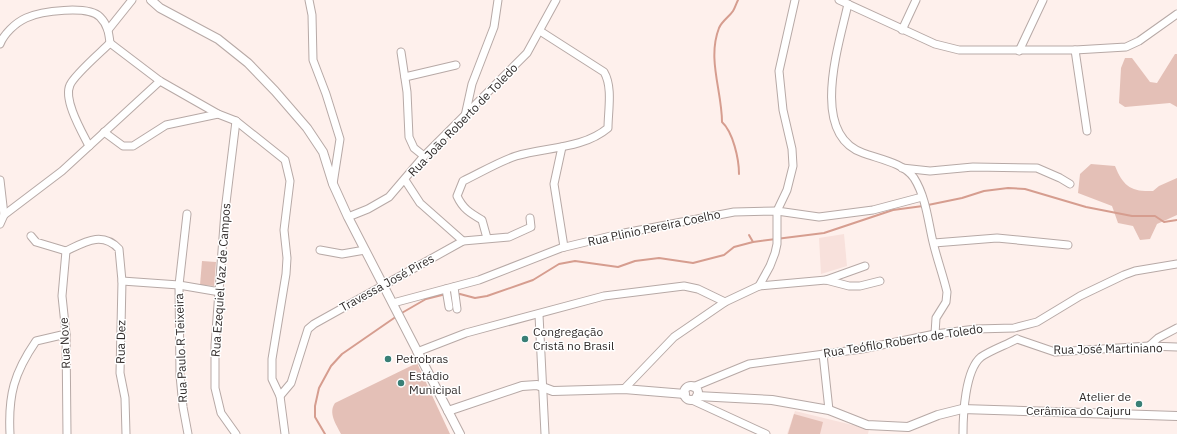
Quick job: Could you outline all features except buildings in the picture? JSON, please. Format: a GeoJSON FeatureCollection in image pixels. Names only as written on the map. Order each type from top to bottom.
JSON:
{"type":"FeatureCollection","features":[{"type":"Feature","properties":{"kind":"street"},"geometry":{"type":"LineString","coordinates":[[108,30],[132,0]]}},
{"type":"Feature","properties":{"kind":"street"},"geometry":{"type":"LineString","coordinates":[[151,0],[160,8],[218,39],[248,63],[270,85],[316,140],[323,152],[333,184],[348,217],[460,434]]}},
{"type":"Feature","properties":{"kind":"street"},"geometry":{"type":"LineString","coordinates":[[309,0],[312,15],[313,60],[326,94],[340,139],[333,184]]}},
{"type":"Feature","properties":{"kind":"street"},"geometry":{"type":"LineString","coordinates":[[464,117],[472,84],[494,27],[498,0]]}},
{"type":"Feature","properties":{"kind":"street","name":"Rua João Roberto de Toledo"},"geometry":{"type":"LineString","coordinates":[[348,217],[368,209],[389,197],[424,156],[527,53],[556,0]]}},
{"type":"Feature","properties":{"kind":"street"},"geometry":{"type":"LineString","coordinates":[[759,286],[770,266],[777,244],[777,210],[787,190],[793,166],[792,149],[783,110],[780,71],[794,0]]}},
{"type":"Feature","properties":{"kind":"street"},"geometry":{"type":"LineString","coordinates":[[839,0],[940,46],[959,50],[1075,50],[1126,46],[1139,41],[1177,14]]}},
{"type":"Feature","properties":{"kind":"street"},"geometry":{"type":"LineString","coordinates":[[902,30],[916,0]]}},
{"type":"Feature","properties":{"kind":"street"},"geometry":{"type":"LineString","coordinates":[[1019,51],[1043,0]]}},
{"type":"Feature","properties":{"kind":"street"},"geometry":{"type":"LineString","coordinates":[[848,4],[834,71],[832,89],[836,128],[843,141],[855,150],[902,168],[930,170],[973,167],[1037,168],[1070,184]]}},
{"type":"Feature","properties":{"kind":"street"},"geometry":{"type":"LineString","coordinates":[[0,44],[6,34],[25,18],[51,12],[90,12],[100,17],[108,30],[110,43],[160,81],[218,114],[236,121],[271,147],[285,160],[288,166],[290,181],[284,230],[287,258],[286,274],[272,359],[272,380],[280,396],[285,434]]}},
{"type":"Feature","properties":{"kind":"street"},"geometry":{"type":"LineString","coordinates":[[487,238],[482,220],[467,211],[461,204],[458,196],[463,181],[515,156],[562,147],[598,137],[608,128],[608,78],[597,66],[540,31]]}},
{"type":"Feature","properties":{"kind":"street"},"geometry":{"type":"LineString","coordinates":[[89,146],[69,101],[68,91],[72,82],[110,43]]}},
{"type":"Feature","properties":{"kind":"street"},"geometry":{"type":"LineString","coordinates":[[1075,50],[1087,131]]}},
{"type":"Feature","properties":{"kind":"street"},"geometry":{"type":"LineString","coordinates":[[402,52],[409,137],[414,148],[424,156]]}},
{"type":"Feature","properties":{"kind":"street"},"geometry":{"type":"LineString","coordinates":[[405,77],[456,66]]}},
{"type":"Feature","properties":{"kind":"street"},"geometry":{"type":"LineString","coordinates":[[0,224],[4,215],[53,179],[160,81]]}},
{"type":"Feature","properties":{"kind":"street"},"geometry":{"type":"LineString","coordinates":[[104,132],[123,146],[133,146],[166,125],[218,114]]}},
{"type":"Feature","properties":{"kind":"street","name":"Rua Ezequiel Vaz de Campos"},"geometry":{"type":"LineString","coordinates":[[236,121],[225,211],[215,345],[215,388],[221,413],[236,434]]}},
{"type":"Feature","properties":{"kind":"street"},"geometry":{"type":"LineString","coordinates":[[562,147],[554,184],[564,247]]}},
{"type":"Feature","properties":{"kind":"street"},"geometry":{"type":"LineString","coordinates":[[902,168],[913,178],[928,214],[947,292],[946,302],[936,318],[935,334]]}},
{"type":"Feature","properties":{"kind":"street"},"geometry":{"type":"LineString","coordinates":[[0,180],[4,215]]}},
{"type":"Feature","properties":{"kind":"street"},"geometry":{"type":"LineString","coordinates":[[405,180],[420,203],[462,241]]}},
{"type":"Feature","properties":{"kind":"street","name":"Rua Plinio Pereira Coelho"},"geometry":{"type":"LineString","coordinates":[[393,303],[455,289],[564,247],[619,234],[734,212],[777,210],[819,217],[873,210],[922,198]]}},
{"type":"Feature","properties":{"kind":"street","name":"Rua Paulo R Teixeira"},"geometry":{"type":"LineString","coordinates":[[187,214],[179,285],[180,375],[183,407],[188,434]]}},
{"type":"Feature","properties":{"kind":"street","name":"Travessa José Pires"},"geometry":{"type":"LineString","coordinates":[[280,396],[291,383],[308,329],[462,241],[509,237],[531,228],[530,218]]}},
{"type":"Feature","properties":{"kind":"street"},"geometry":{"type":"LineString","coordinates":[[31,236],[36,242],[66,252]]}},
{"type":"Feature","properties":{"kind":"street"},"geometry":{"type":"LineString","coordinates":[[934,243],[998,238],[1068,245]]}},
{"type":"Feature","properties":{"kind":"street","name":"Rua Dez"},"geometry":{"type":"LineString","coordinates":[[66,252],[94,240],[109,241],[119,249],[122,281],[120,373],[125,398],[126,434]]}},
{"type":"Feature","properties":{"kind":"street"},"geometry":{"type":"LineString","coordinates":[[320,250],[342,254],[365,250]]}},
{"type":"Feature","properties":{"kind":"street","name":"Rua Nove"},"geometry":{"type":"LineString","coordinates":[[66,252],[62,296],[66,334],[67,434]]}},
{"type":"Feature","properties":{"kind":"street","name":"Rua Teófilo Roberto de Toledo"},"geometry":{"type":"LineString","coordinates":[[693,387],[749,364],[862,349],[935,334],[976,329],[1014,328],[1037,322],[1080,296],[1135,271],[1177,264]]}},
{"type":"Feature","properties":{"kind":"street"},"geometry":{"type":"LineString","coordinates":[[624,389],[674,337],[726,302],[759,286],[826,280],[865,266]]}},
{"type":"Feature","properties":{"kind":"street"},"geometry":{"type":"LineString","coordinates":[[826,280],[854,286],[880,281]]}},
{"type":"Feature","properties":{"kind":"street"},"geometry":{"type":"LineString","coordinates":[[122,281],[179,285]]}},
{"type":"Feature","properties":{"kind":"street","name":"Rua Paulo R Teixeira"},"geometry":{"type":"LineString","coordinates":[[179,285],[220,292]]}},
{"type":"Feature","properties":{"kind":"street"},"geometry":{"type":"LineString","coordinates":[[417,352],[466,333],[539,315],[604,296],[684,286],[698,289],[726,302]]}},
{"type":"Feature","properties":{"kind":"street"},"geometry":{"type":"LineString","coordinates":[[447,290],[453,304],[455,289]]}},
{"type":"Feature","properties":{"kind":"street"},"geometry":{"type":"LineString","coordinates":[[539,315],[544,434]]}},
{"type":"Feature","properties":{"kind":"street"},"geometry":{"type":"LineString","coordinates":[[963,434],[962,409],[973,367],[981,357],[1017,340],[1014,328]]}},
{"type":"Feature","properties":{"kind":"street"},"geometry":{"type":"LineString","coordinates":[[1149,346],[1158,338],[1177,328]]}},
{"type":"Feature","properties":{"kind":"street"},"geometry":{"type":"LineString","coordinates":[[10,434],[9,412],[11,392],[22,361],[36,341],[66,334]]}},
{"type":"Feature","properties":{"kind":"street","name":"Rua José Martiniano"},"geometry":{"type":"LineString","coordinates":[[1017,340],[1055,352],[1149,346],[1177,347]]}},
{"type":"Feature","properties":{"kind":"street"},"geometry":{"type":"LineString","coordinates":[[823,354],[829,410]]}},
{"type":"Feature","properties":{"kind":"street"},"geometry":{"type":"LineString","coordinates":[[448,410],[522,386],[537,385],[553,391],[624,389],[685,394],[686,398],[772,400],[829,410],[867,425],[908,430],[938,415],[962,409],[1177,416]]}},
{"type":"Feature","properties":{"kind":"street"},"geometry":{"type":"LineString","coordinates":[[685,394],[687,388],[693,387],[698,392],[694,398]]}},
{"type":"Feature","properties":{"kind":"street"},"geometry":{"type":"LineString","coordinates":[[694,398],[766,434]]}},
{"type":"Feature","properties":{"kind":"shaded area"},"geometry":{"type":"Polygon","coordinates":[[[1175,54],[1177,54],[1177,107],[1170,103],[1125,107],[1119,103],[1121,68],[1125,58],[1132,58],[1150,82],[1157,83],[1175,54]]]}},
{"type":"Feature","properties":{"kind":"shaded area"},"geometry":{"type":"Polygon","coordinates":[[[1091,164],[1115,166],[1125,183],[1133,189],[1145,191],[1153,191],[1159,186],[1177,178],[1177,215],[1157,224],[1150,239],[1140,240],[1133,226],[1118,223],[1112,206],[1078,193],[1080,174],[1091,164]]]}},
{"type":"Feature","properties":{"kind":"shaded area"},"geometry":{"type":"Polygon","coordinates":[[[844,234],[847,266],[821,274],[819,238],[844,234]]]}},
{"type":"Feature","properties":{"kind":"shaded area"},"geometry":{"type":"Polygon","coordinates":[[[202,261],[216,262],[214,286],[200,285],[202,261]]]}},
{"type":"Feature","properties":{"kind":"shaded area","name":"Estádio Municipal"},"geometry":{"type":"Polygon","coordinates":[[[417,363],[450,434],[341,434],[335,422],[332,411],[335,403],[417,363]]]}},
{"type":"Feature","properties":{"kind":"shaded area"},"geometry":{"type":"Polygon","coordinates":[[[795,411],[869,429],[868,434],[787,434],[795,411]]]}},
{"type":"Feature","properties":{"kind":"shaded area"},"geometry":{"type":"Polygon","coordinates":[[[794,414],[823,422],[820,434],[788,434],[794,414]]]}},
{"type":"Feature","properties":{"kind":"waterway"},"geometry":{"type":"LineString","coordinates":[[738,0],[733,11],[719,28],[714,51],[722,122],[726,126],[735,146],[739,174]]}},
{"type":"Feature","properties":{"kind":"waterway"},"geometry":{"type":"LineString","coordinates":[[928,205],[962,198],[984,191],[1008,188],[1025,189],[1086,207],[1132,216],[1155,216],[1164,222],[1177,220]]}},
{"type":"Feature","properties":{"kind":"waterway"},"geometry":{"type":"LineString","coordinates":[[400,314],[426,299],[442,295],[460,294],[475,298],[487,296],[533,280],[559,264],[575,261],[618,267],[635,261],[659,258],[693,263],[724,255],[734,247],[753,242],[824,233],[893,210],[923,206]]}},
{"type":"Feature","properties":{"kind":"waterway"},"geometry":{"type":"LineString","coordinates":[[749,235],[753,242]]}},
{"type":"Feature","properties":{"kind":"waterway"},"geometry":{"type":"LineString","coordinates":[[325,434],[315,417],[315,406],[319,388],[331,366],[342,354],[397,316]]}},
{"type":"Feature","properties":{"kind":"place","name":"Congregação Cristã no Brasil"},"geometry":{"type":"Point","coordinates":[525,339]}},
{"type":"Feature","properties":{"kind":"place","name":"Petrobras"},"geometry":{"type":"Point","coordinates":[388,359]}},
{"type":"Feature","properties":{"kind":"place","name":"Estádio Municipal"},"geometry":{"type":"Point","coordinates":[401,383]}},
{"type":"Feature","properties":{"kind":"place","name":"Atelier de Cerâmica do Cajuru"},"geometry":{"type":"Point","coordinates":[1139,404]}}]}
